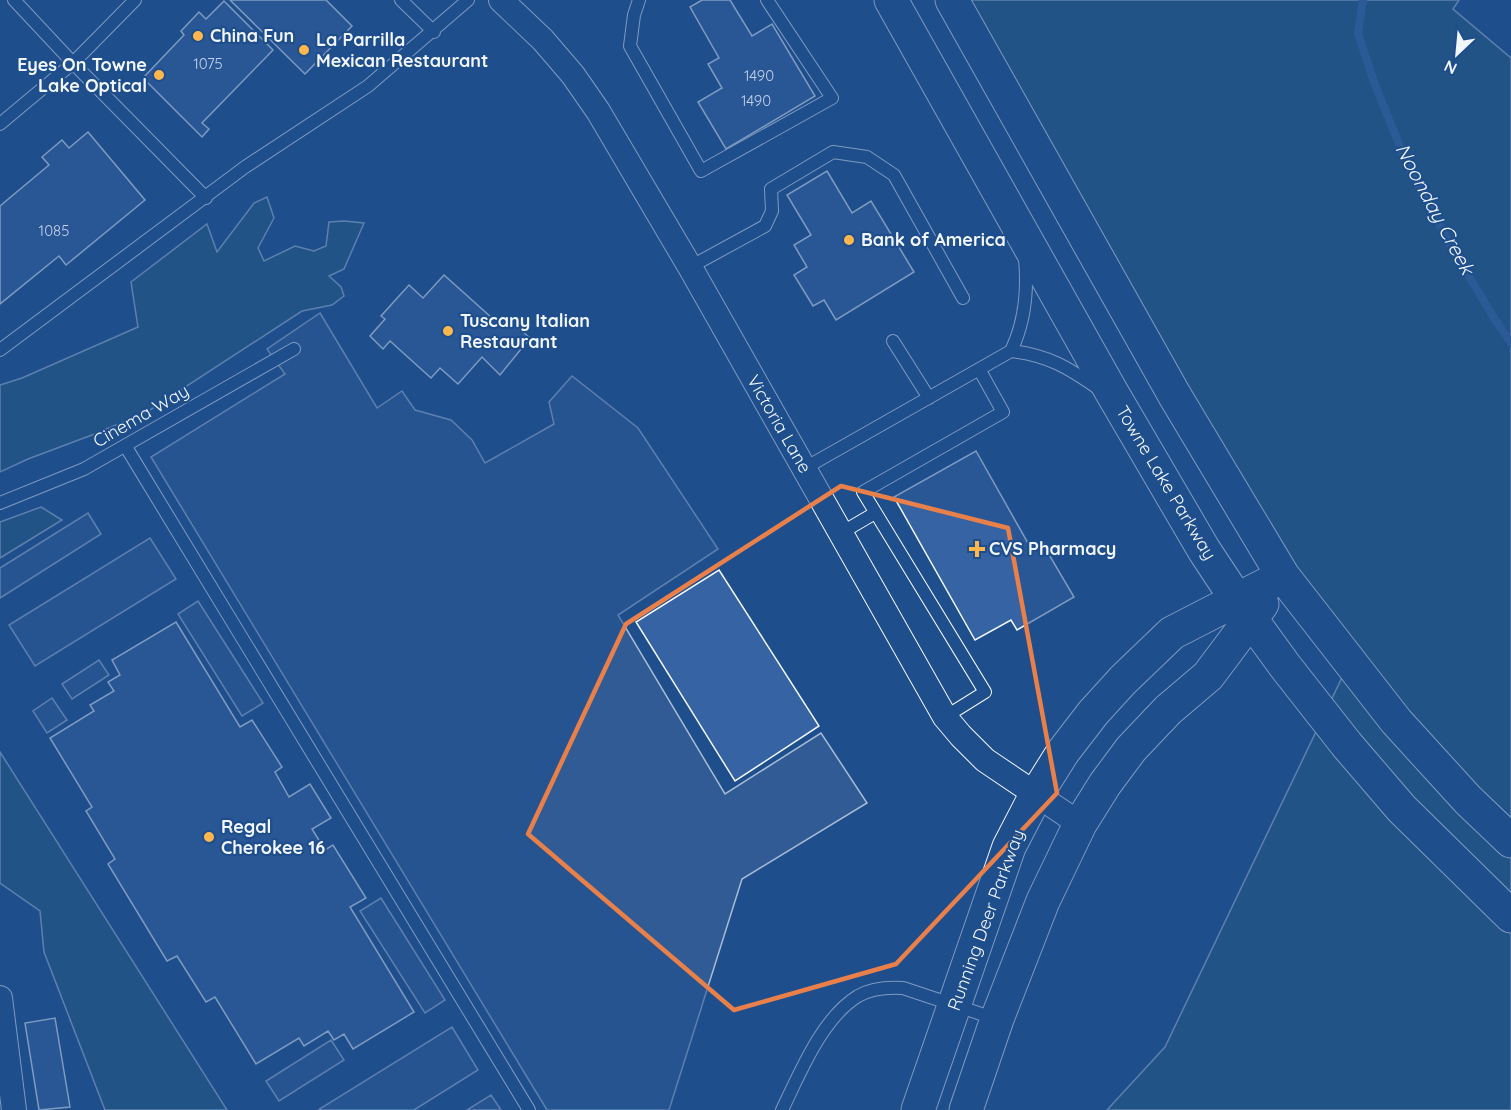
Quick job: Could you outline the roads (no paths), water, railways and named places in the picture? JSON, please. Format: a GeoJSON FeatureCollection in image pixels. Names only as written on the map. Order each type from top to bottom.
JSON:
{"type":"FeatureCollection","features":[{"type":"Feature","properties":{"kind":"main road","name":"Towne Lake Parkway"},"geometry":{"type":"LineString","coordinates":[[891,0],[1118,403],[1204,550],[1244,610],[1347,745],[1395,801],[1511,916]]}},
{"type":"Feature","properties":{"kind":"main road"},"geometry":{"type":"LineString","coordinates":[[952,0],[1175,396],[1283,576],[1396,721],[1468,800],[1511,841]]}},
{"type":"Feature","properties":{"kind":"main road","name":"Running Deer Parkway"},"geometry":{"type":"LineString","coordinates":[[966,1110],[997,1019],[1043,902],[1080,824],[1105,784],[1131,749],[1168,710],[1208,676],[1244,610],[1283,576]]}},
{"type":"Feature","properties":{"kind":"main road","name":"Running Deer Parkway"},"geometry":{"type":"LineString","coordinates":[[918,1110],[1010,847],[1036,795],[1081,728],[1123,680],[1172,633],[1244,610]]}},
{"type":"Feature","properties":{"kind":"street","name":"Victoria Lane"},"geometry":{"type":"LineString","coordinates":[[501,0],[543,40],[573,75],[598,111],[690,267],[945,717],[985,760],[1080,824]]}},
{"type":"Feature","properties":{"kind":"street"},"geometry":{"type":"LineString","coordinates":[[0,998],[14,1110]]}},
{"type":"Feature","properties":{"kind":"lane"},"geometry":{"type":"LineString","coordinates":[[14,0],[206,198]]}},
{"type":"Feature","properties":{"kind":"lane"},"geometry":{"type":"LineString","coordinates":[[0,124],[73,63],[135,0]]}},
{"type":"Feature","properties":{"kind":"lane"},"geometry":{"type":"LineString","coordinates":[[401,0],[434,32]]}},
{"type":"Feature","properties":{"kind":"lane"},"geometry":{"type":"LineString","coordinates":[[0,350],[245,167],[368,86],[434,32],[468,0]]}},
{"type":"Feature","properties":{"kind":"lane"},"geometry":{"type":"LineString","coordinates":[[639,0],[633,15],[630,46],[701,171],[832,98],[767,0]]}},
{"type":"Feature","properties":{"kind":"lane"},"geometry":{"type":"LineString","coordinates":[[690,267],[765,226],[772,212],[771,189],[833,152],[867,157],[894,175],[963,298]]}},
{"type":"Feature","properties":{"kind":"lane"},"geometry":{"type":"LineString","coordinates":[[805,468],[1011,351],[1022,324],[1026,289],[1022,231]]}},
{"type":"Feature","properties":{"kind":"lane"},"geometry":{"type":"LineString","coordinates":[[893,341],[929,398]]}},
{"type":"Feature","properties":{"kind":"lane","name":"Cinema Way"},"geometry":{"type":"LineString","coordinates":[[0,503],[84,469],[126,447],[294,349]]}},
{"type":"Feature","properties":{"kind":"lane"},"geometry":{"type":"LineString","coordinates":[[1011,351],[1042,356],[1057,362],[1118,403]]}},
{"type":"Feature","properties":{"kind":"lane"},"geometry":{"type":"LineString","coordinates":[[945,717],[985,692],[863,492],[1003,412],[979,369]]}},
{"type":"Feature","properties":{"kind":"lane"},"geometry":{"type":"LineString","coordinates":[[126,447],[529,1110]]}},
{"type":"Feature","properties":{"kind":"lane"},"geometry":{"type":"LineString","coordinates":[[841,532],[875,513]]}},
{"type":"Feature","properties":{"kind":"lane"},"geometry":{"type":"LineString","coordinates":[[782,1110],[826,1028],[858,996],[887,987],[903,988],[997,1019]]}},
{"type":"Feature","properties":{"kind":"waterway","name":"Noonday Creek"},"geometry":{"type":"LineString","coordinates":[[1363,0],[1358,33],[1374,82],[1409,169],[1452,248],[1511,343]]}},
{"type":"Feature","properties":{"kind":"place","name":"China Fun"},"geometry":{"type":"Point","coordinates":[198,36]}},
{"type":"Feature","properties":{"kind":"place","name":"La Parrilla Mexican Restaurant"},"geometry":{"type":"Point","coordinates":[304,50]}},
{"type":"Feature","properties":{"kind":"place","name":"Eyes On Towne Lake Optical"},"geometry":{"type":"Point","coordinates":[159,75]}},
{"type":"Feature","properties":{"kind":"place","name":"Bank of America"},"geometry":{"type":"Point","coordinates":[849,240]}},
{"type":"Feature","properties":{"kind":"place","name":"Tuscany Italian Restaurant"},"geometry":{"type":"Point","coordinates":[448,331]}},
{"type":"Feature","properties":{"kind":"place","name":"CVS Pharmacy"},"geometry":{"type":"Point","coordinates":[977,549]}},
{"type":"Feature","properties":{"kind":"place","name":"Regal Cherokee 16"},"geometry":{"type":"Point","coordinates":[209,837]}}]}
